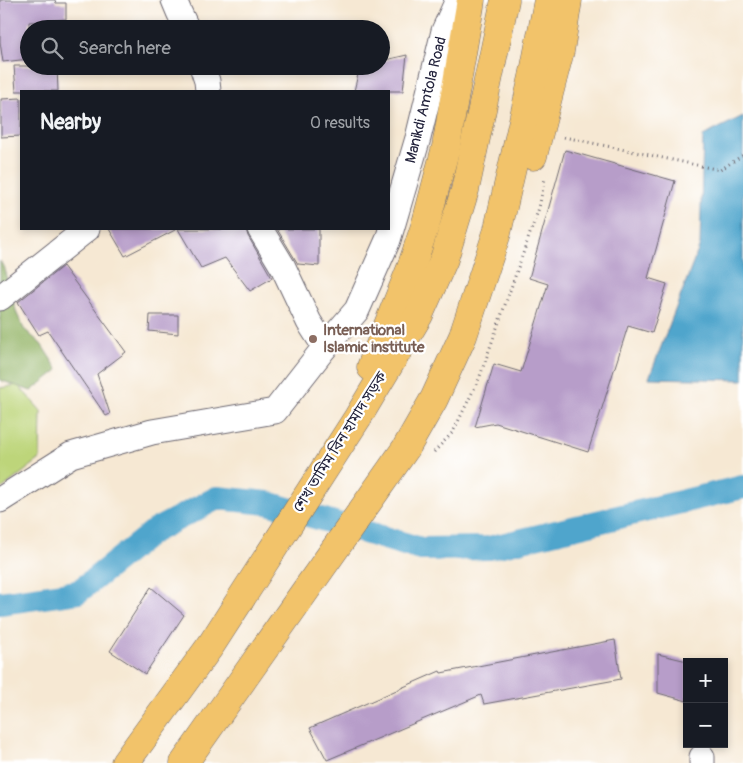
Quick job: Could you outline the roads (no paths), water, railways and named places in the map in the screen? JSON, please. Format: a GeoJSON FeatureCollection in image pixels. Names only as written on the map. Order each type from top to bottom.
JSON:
{"type":"FeatureCollection","features":[{"type":"Feature","properties":{"kind":"main road"},"geometry":{"type":"LineString","coordinates":[[358,417],[364,387],[411,268],[446,147],[471,0]]}},
{"type":"Feature","properties":{"kind":"main road","name":"শেখ তামিম বিন হামাদ সড়ক"},"geometry":{"type":"LineString","coordinates":[[125,763],[211,645],[358,417],[419,315],[444,259],[465,190],[505,0]]}},
{"type":"Feature","properties":{"kind":"main road"},"geometry":{"type":"LineString","coordinates":[[184,763],[406,448],[434,399],[463,336],[497,233],[548,0]]}},
{"type":"Feature","properties":{"kind":"main road"},"geometry":{"type":"LineString","coordinates":[[406,448],[437,428],[474,354],[518,216],[560,51],[568,0]]}},
{"type":"Feature","properties":{"kind":"street"},"geometry":{"type":"LineString","coordinates":[[174,0],[182,20]]}},
{"type":"Feature","properties":{"kind":"street","name":"Manikdi Amtola Road"},"geometry":{"type":"LineString","coordinates":[[0,500],[71,456],[152,432],[275,411],[325,347],[357,310],[388,240],[418,138],[444,32],[458,0]]}},
{"type":"Feature","properties":{"kind":"street"},"geometry":{"type":"LineString","coordinates":[[205,75],[208,90]]}},
{"type":"Feature","properties":{"kind":"street"},"geometry":{"type":"LineString","coordinates":[[0,298],[86,230]]}},
{"type":"Feature","properties":{"kind":"street"},"geometry":{"type":"LineString","coordinates":[[261,230],[283,267],[309,322],[325,347]]}},
{"type":"Feature","properties":{"kind":"water"},"geometry":{"type":"Polygon","coordinates":[[[743,116],[743,380],[649,378],[700,245],[703,136],[743,116]]]}},
{"type":"Feature","properties":{"kind":"waterway"},"geometry":{"type":"LineString","coordinates":[[0,603],[78,592],[154,531],[217,498],[268,503],[421,549],[489,548],[743,487]]}},
{"type":"Feature","properties":{"kind":"place","name":"International Islamic institute"},"geometry":{"type":"Point","coordinates":[313,339]}}]}
